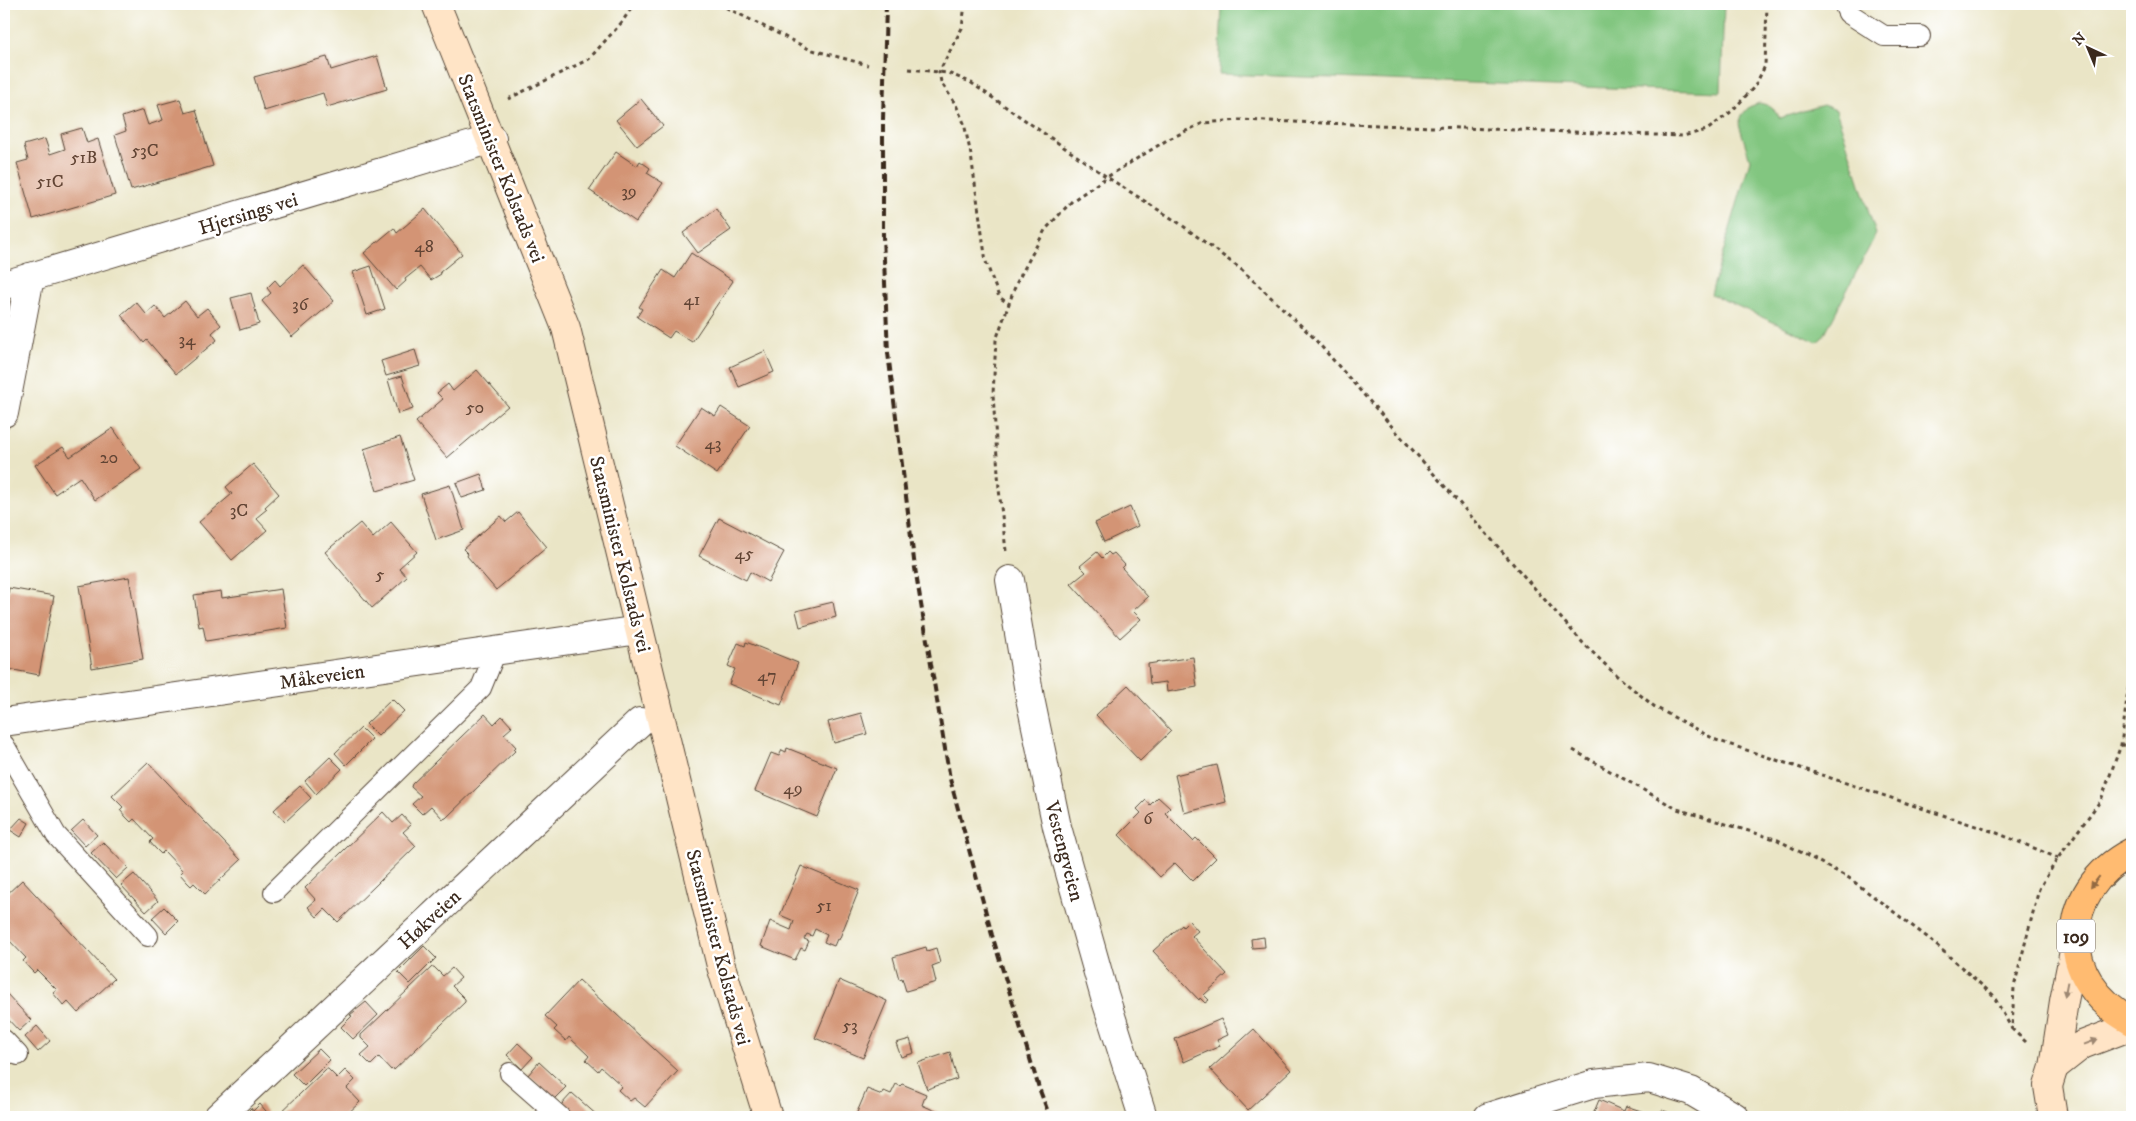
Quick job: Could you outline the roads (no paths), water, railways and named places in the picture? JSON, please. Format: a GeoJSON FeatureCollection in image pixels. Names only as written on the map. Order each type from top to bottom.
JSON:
{"type":"FeatureCollection","features":[{"type":"Feature","properties":{"kind":"main road","name":"109"},"geometry":{"type":"LineString","coordinates":[[2123,856],[2092,883],[2079,911],[2076,941],[2081,968],[2094,992],[2114,1012],[2132,1021]]}},
{"type":"Feature","properties":{"kind":"street","name":"Statsminister Kolstads vei"},"geometry":{"type":"LineString","coordinates":[[436,4],[492,139],[566,328],[721,966],[768,1117]]}},
{"type":"Feature","properties":{"kind":"street","name":"Hjersings vei"},"geometry":{"type":"LineString","coordinates":[[4,285],[492,139]]}},
{"type":"Feature","properties":{"kind":"street"},"geometry":{"type":"LineString","coordinates":[[4,413],[30,277]]}},
{"type":"Feature","properties":{"kind":"street","name":"Vestengveien"},"geometry":{"type":"LineString","coordinates":[[1010,580],[1030,698],[1057,828],[1104,994],[1143,1117]]}},
{"type":"Feature","properties":{"kind":"street","name":"Måkeveien"},"geometry":{"type":"LineString","coordinates":[[4,722],[639,630]]}},
{"type":"Feature","properties":{"kind":"street","name":"Høkveien"},"geometry":{"type":"LineString","coordinates":[[218,1117],[640,722]]}},
{"type":"Feature","properties":{"kind":"street"},"geometry":{"type":"LineString","coordinates":[[2123,856],[2132,839]]}},
{"type":"Feature","properties":{"kind":"street"},"geometry":{"type":"LineString","coordinates":[[2052,1117],[2048,1086],[2054,1067],[2064,1001],[2076,941]]}},
{"type":"Feature","properties":{"kind":"street"},"geometry":{"type":"LineString","coordinates":[[2054,1067],[2082,1045],[2132,1026]]}},
{"type":"Feature","properties":{"kind":"street"},"geometry":{"type":"LineString","coordinates":[[1488,1117],[1594,1084],[1649,1078],[1691,1091],[1735,1117]]}},
{"type":"Feature","properties":{"kind":"lane"},"geometry":{"type":"LineString","coordinates":[[1844,4],[1848,13],[1884,36],[1920,36]]}},
{"type":"Feature","properties":{"kind":"lane"},"geometry":{"type":"LineString","coordinates":[[274,892],[481,688],[496,651]]}},
{"type":"Feature","properties":{"kind":"lane"},"geometry":{"type":"LineString","coordinates":[[4,744],[56,836],[148,936]]}},
{"type":"Feature","properties":{"kind":"lane"},"geometry":{"type":"LineString","coordinates":[[4,1040],[18,1055]]}},
{"type":"Feature","properties":{"kind":"lane"},"geometry":{"type":"LineString","coordinates":[[510,1073],[560,1117]]}},
{"type":"Feature","properties":{"kind":"railway"},"geometry":{"type":"LineString","coordinates":[[886,4],[883,236],[888,353],[915,568],[950,779],[992,935],[1039,1088],[1050,1117]]}}]}
